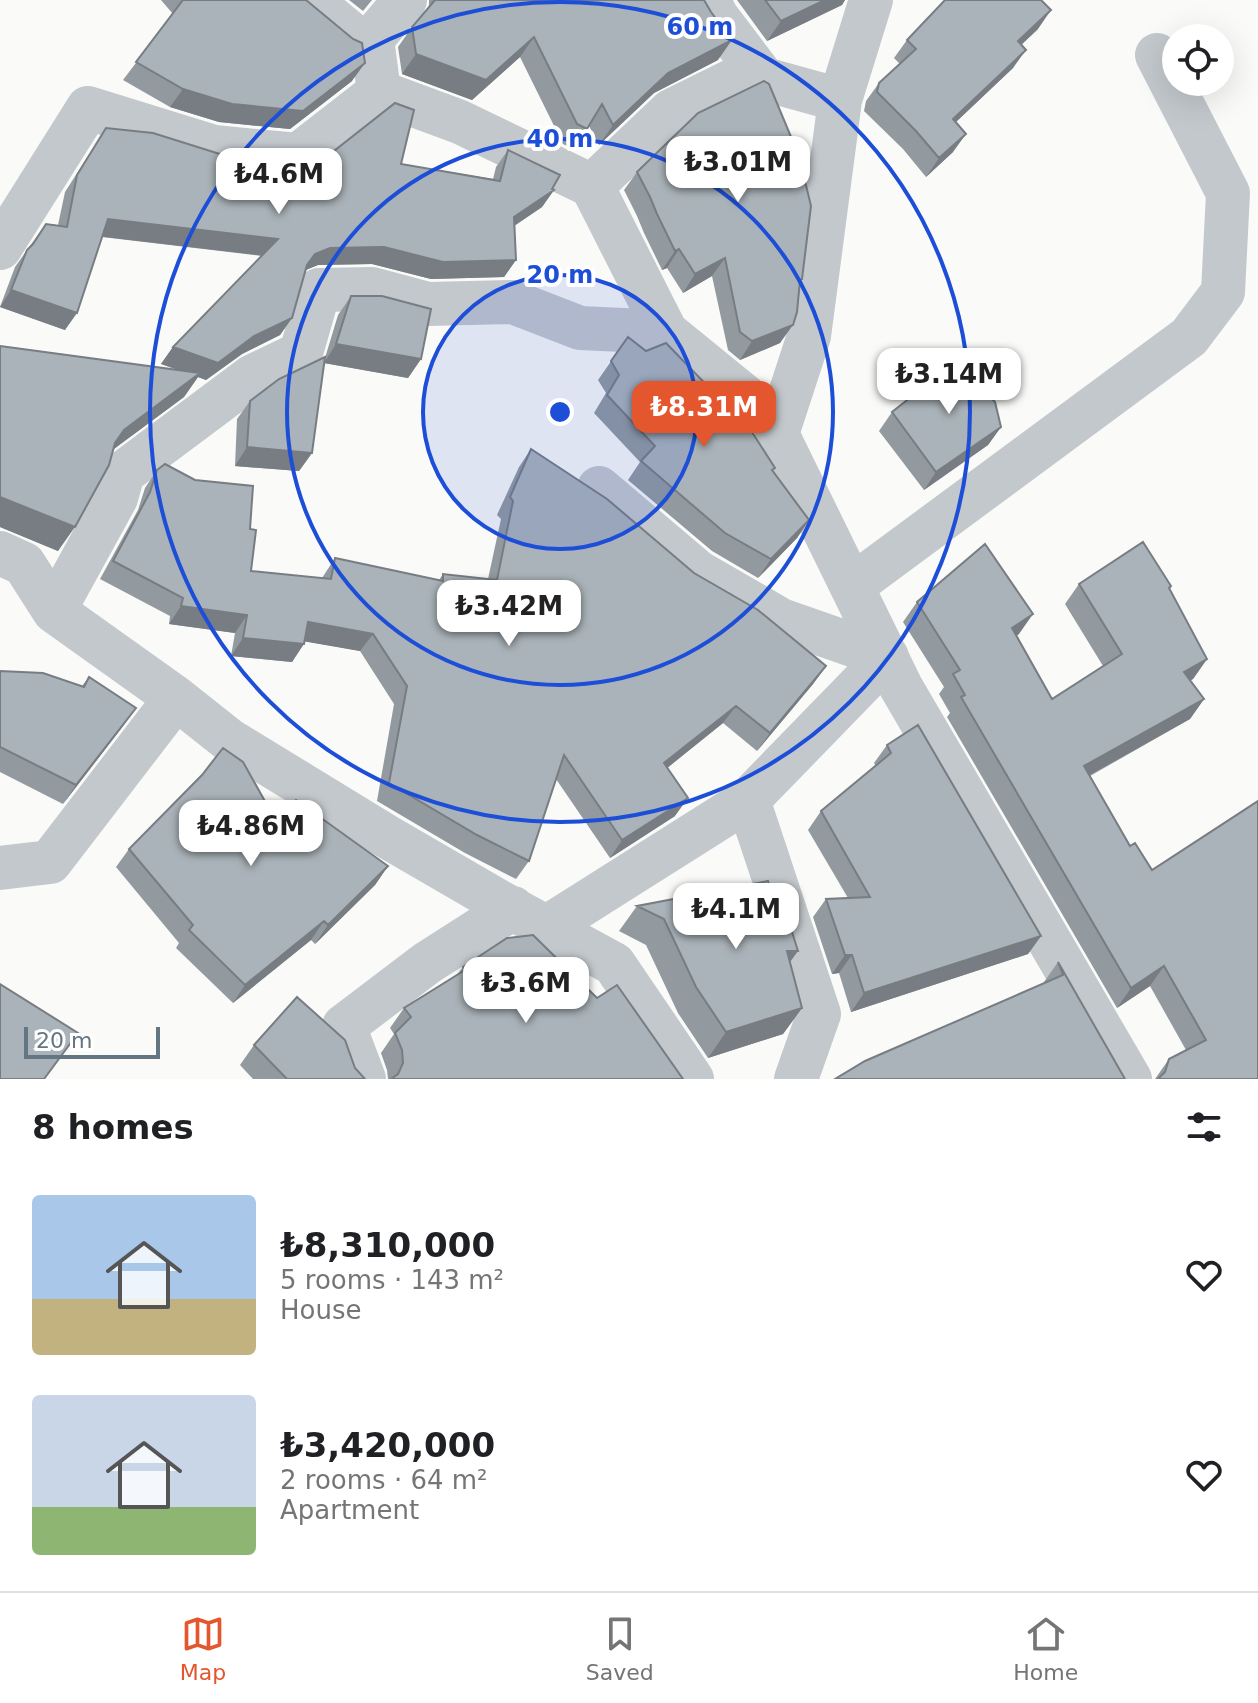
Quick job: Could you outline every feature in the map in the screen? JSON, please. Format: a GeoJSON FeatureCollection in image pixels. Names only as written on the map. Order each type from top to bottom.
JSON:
{"type":"FeatureCollection","features":[{"type":"Feature","properties":{"kind":"street"},"geometry":{"type":"LineString","coordinates":[[310,0],[356,38],[372,39]]}},
{"type":"Feature","properties":{"kind":"street"},"geometry":{"type":"LineString","coordinates":[[379,92],[372,39],[405,0]]}},
{"type":"Feature","properties":{"kind":"street"},"geometry":{"type":"LineString","coordinates":[[708,0],[717,17],[764,79],[840,100]]}},
{"type":"Feature","properties":{"kind":"street"},"geometry":{"type":"LineString","coordinates":[[871,0],[840,100],[809,336],[777,434],[901,687],[1130,1079]]}},
{"type":"Feature","properties":{"kind":"street"},"geometry":{"type":"LineString","coordinates":[[852,586],[1189,337],[1223,292],[1228,193],[1157,55]]}},
{"type":"Feature","properties":{"kind":"street"},"geometry":{"type":"LineString","coordinates":[[592,186],[671,111],[756,69]]}},
{"type":"Feature","properties":{"kind":"street"},"geometry":{"type":"LineString","coordinates":[[379,92],[460,122],[592,186],[666,332],[780,425]]}},
{"type":"Feature","properties":{"kind":"street"},"geometry":{"type":"LineString","coordinates":[[0,248],[88,108],[214,147],[298,155],[379,92]]}},
{"type":"Feature","properties":{"kind":"street"},"geometry":{"type":"LineString","coordinates":[[54,611],[116,498],[123,473],[253,376],[301,353],[319,290],[372,289],[428,304],[513,302],[580,328],[666,332]]}},
{"type":"Feature","properties":{"kind":"street"},"geometry":{"type":"LineString","coordinates":[[599,488],[698,572],[781,620],[887,657]]}},
{"type":"Feature","properties":{"kind":"street"},"geometry":{"type":"LineString","coordinates":[[0,553],[24,564],[54,611],[229,740],[386,836],[614,964],[692,1079]]}},
{"type":"Feature","properties":{"kind":"street"},"geometry":{"type":"LineString","coordinates":[[364,1079],[344,1026],[427,963],[530,918],[748,800],[887,657]]}},
{"type":"Feature","properties":{"kind":"street"},"geometry":{"type":"LineString","coordinates":[[0,868],[50,862],[176,698]]}},
{"type":"Feature","properties":{"kind":"street"},"geometry":{"type":"LineString","coordinates":[[748,800],[819,1014],[796,1079]]}},
{"type":"Feature","properties":{"kind":"building"},"geometry":{"type":"Polygon","coordinates":[[[183,0],[306,0],[362,43],[365,63],[303,111],[232,104],[183,89],[136,62],[183,0]]]}},
{"type":"Feature","properties":{"kind":"building"},"geometry":{"type":"Polygon","coordinates":[[[435,0],[704,0],[732,40],[668,73],[613,125],[602,104],[587,129],[577,124],[534,37],[486,80],[416,54],[412,27],[435,0]]]}},
{"type":"Feature","properties":{"kind":"building"},"geometry":{"type":"Polygon","coordinates":[[[765,0],[825,0],[781,21],[765,0]]]}},
{"type":"Feature","properties":{"kind":"building"},"geometry":{"type":"Polygon","coordinates":[[[945,0],[1041,0],[1051,10],[1018,41],[1026,50],[953,119],[966,134],[939,158],[877,92],[879,83],[916,49],[907,40],[945,0]]]}},
{"type":"Feature","properties":{"kind":"building"},"geometry":{"type":"Polygon","coordinates":[[[764,81],[769,84],[799,156],[811,206],[793,325],[752,341],[740,332],[725,258],[695,274],[679,249],[675,251],[637,172],[698,113],[764,81]]]}},
{"type":"Feature","properties":{"kind":"building"},"geometry":{"type":"Polygon","coordinates":[[[395,103],[414,110],[401,164],[500,181],[508,150],[560,175],[554,190],[514,217],[516,260],[443,262],[384,247],[330,248],[315,254],[307,265],[292,318],[254,336],[218,363],[173,347],[278,239],[108,219],[77,313],[11,290],[27,250],[46,224],[67,227],[77,175],[106,128],[153,133],[223,155],[308,163],[325,158],[395,103]]]}},
{"type":"Feature","properties":{"kind":"building"},"geometry":{"type":"Polygon","coordinates":[[[351,296],[382,296],[431,309],[421,359],[336,344],[351,296]]]}},
{"type":"Feature","properties":{"kind":"building"},"geometry":{"type":"Polygon","coordinates":[[[628,337],[646,351],[666,343],[752,432],[775,468],[772,470],[809,520],[771,559],[725,533],[641,461],[655,446],[607,395],[619,375],[611,361],[628,337]]]}},
{"type":"Feature","properties":{"kind":"building"},"geometry":{"type":"Polygon","coordinates":[[[0,346],[200,373],[124,430],[75,527],[0,497],[0,346]]]}},
{"type":"Feature","properties":{"kind":"building"},"geometry":{"type":"Polygon","coordinates":[[[325,357],[312,453],[247,447],[250,401],[279,379],[325,357]]]}},
{"type":"Feature","properties":{"kind":"building"},"geometry":{"type":"Polygon","coordinates":[[[958,360],[995,402],[1001,427],[936,472],[892,412],[958,360]]]}},
{"type":"Feature","properties":{"kind":"building"},"geometry":{"type":"Polygon","coordinates":[[[531,449],[607,499],[694,573],[758,610],[826,666],[770,733],[736,706],[664,763],[688,798],[622,840],[564,755],[529,861],[477,835],[389,783],[407,686],[373,634],[308,622],[304,644],[243,638],[247,615],[181,606],[183,598],[113,561],[150,492],[157,470],[165,464],[195,480],[253,486],[250,529],[256,530],[251,571],[331,579],[335,558],[443,581],[443,574],[497,580],[513,501],[510,497],[531,449]]]}},
{"type":"Feature","properties":{"kind":"building"},"geometry":{"type":"Polygon","coordinates":[[[1143,542],[1171,586],[1169,588],[1207,659],[1184,672],[1204,699],[1084,766],[1130,846],[1135,843],[1152,870],[1258,801],[1258,1079],[1158,1079],[1165,1072],[1169,1059],[1206,1040],[1164,966],[1131,988],[961,697],[965,695],[953,674],[960,670],[917,602],[985,544],[1033,614],[1012,628],[1052,699],[1122,654],[1079,584],[1143,542]]]}},
{"type":"Feature","properties":{"kind":"building"},"geometry":{"type":"Polygon","coordinates":[[[0,671],[43,673],[84,687],[89,677],[136,708],[76,785],[0,747],[0,671]]]}},
{"type":"Feature","properties":{"kind":"building"},"geometry":{"type":"Polygon","coordinates":[[[918,725],[1041,936],[864,993],[852,955],[845,955],[826,899],[870,897],[821,811],[891,753],[887,745],[918,725]]]}},
{"type":"Feature","properties":{"kind":"building"},"geometry":{"type":"Polygon","coordinates":[[[223,748],[243,762],[276,821],[296,800],[388,866],[328,925],[324,921],[245,985],[189,930],[193,925],[129,849],[202,775],[223,748]]]}},
{"type":"Feature","properties":{"kind":"building"},"geometry":{"type":"Polygon","coordinates":[[[768,881],[772,894],[780,894],[798,951],[787,951],[802,1008],[726,1032],[696,987],[664,919],[637,906],[768,881]]]}},
{"type":"Feature","properties":{"kind":"building"},"geometry":{"type":"Polygon","coordinates":[[[533,935],[597,998],[617,985],[683,1079],[391,1079],[398,1074],[403,1063],[395,1033],[411,1017],[404,1008],[465,970],[463,967],[507,938],[533,935]]]}},
{"type":"Feature","properties":{"kind":"building"},"geometry":{"type":"Polygon","coordinates":[[[1058,962],[1125,1079],[835,1079],[865,1061],[1063,975],[1058,962]]]}},
{"type":"Feature","properties":{"kind":"building"},"geometry":{"type":"Polygon","coordinates":[[[0,984],[78,1033],[44,1079],[0,1079],[0,984]]]}},
{"type":"Feature","properties":{"kind":"building"},"geometry":{"type":"Polygon","coordinates":[[[297,997],[345,1040],[355,1068],[365,1079],[287,1079],[254,1045],[297,997]]]}}]}
